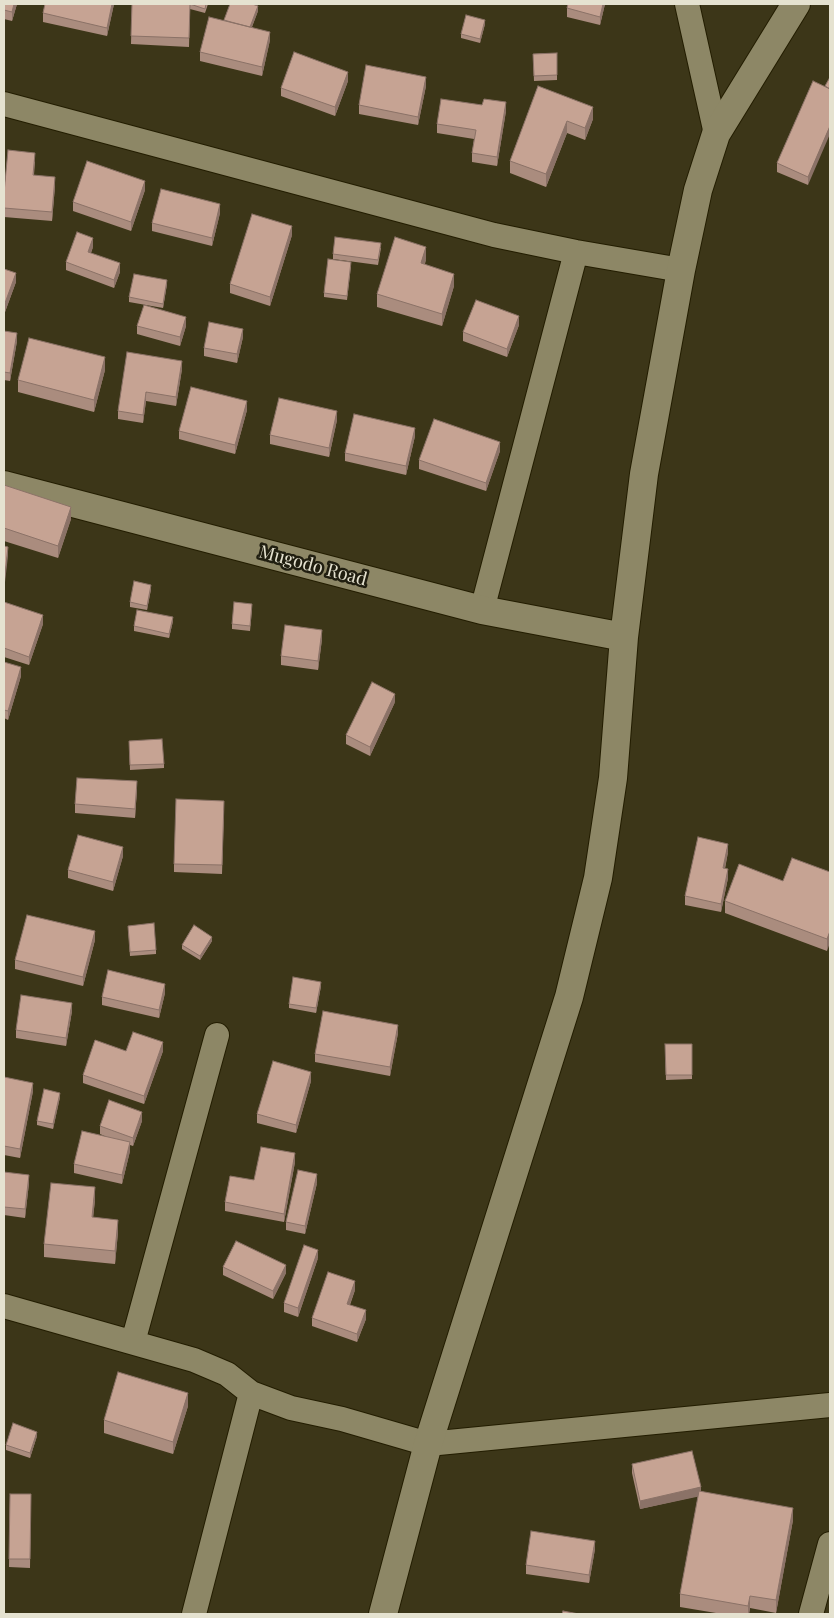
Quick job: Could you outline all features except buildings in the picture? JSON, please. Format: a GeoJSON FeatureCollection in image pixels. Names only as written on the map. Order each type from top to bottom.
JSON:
{"type":"FeatureCollection","features":[{"type":"Feature","properties":{"kind":"street"},"geometry":{"type":"LineString","coordinates":[[687,4],[716,134]]}},
{"type":"Feature","properties":{"kind":"street"},"geometry":{"type":"LineString","coordinates":[[383,1614],[428,1444],[569,997],[598,878],[613,778],[624,637],[644,474],[681,270],[698,190],[716,134],[796,4]]}},
{"type":"Feature","properties":{"kind":"street"},"geometry":{"type":"LineString","coordinates":[[4,104],[494,235],[576,252],[681,270]]}},
{"type":"Feature","properties":{"kind":"street"},"geometry":{"type":"LineString","coordinates":[[482,610],[576,252]]}},
{"type":"Feature","properties":{"kind":"street","name":"Mugodo Road"},"geometry":{"type":"LineString","coordinates":[[4,485],[482,610],[624,637]]}},
{"type":"Feature","properties":{"kind":"street"},"geometry":{"type":"LineString","coordinates":[[133,1342],[217,1035]]}},
{"type":"Feature","properties":{"kind":"street"},"geometry":{"type":"LineString","coordinates":[[4,1306],[194,1360],[227,1374],[251,1393],[291,1408],[342,1419],[428,1444],[830,1405]]}},
{"type":"Feature","properties":{"kind":"street"},"geometry":{"type":"LineString","coordinates":[[194,1614],[251,1393]]}},
{"type":"Feature","properties":{"kind":"street"},"geometry":{"type":"LineString","coordinates":[[811,1614],[830,1544]]}}]}
